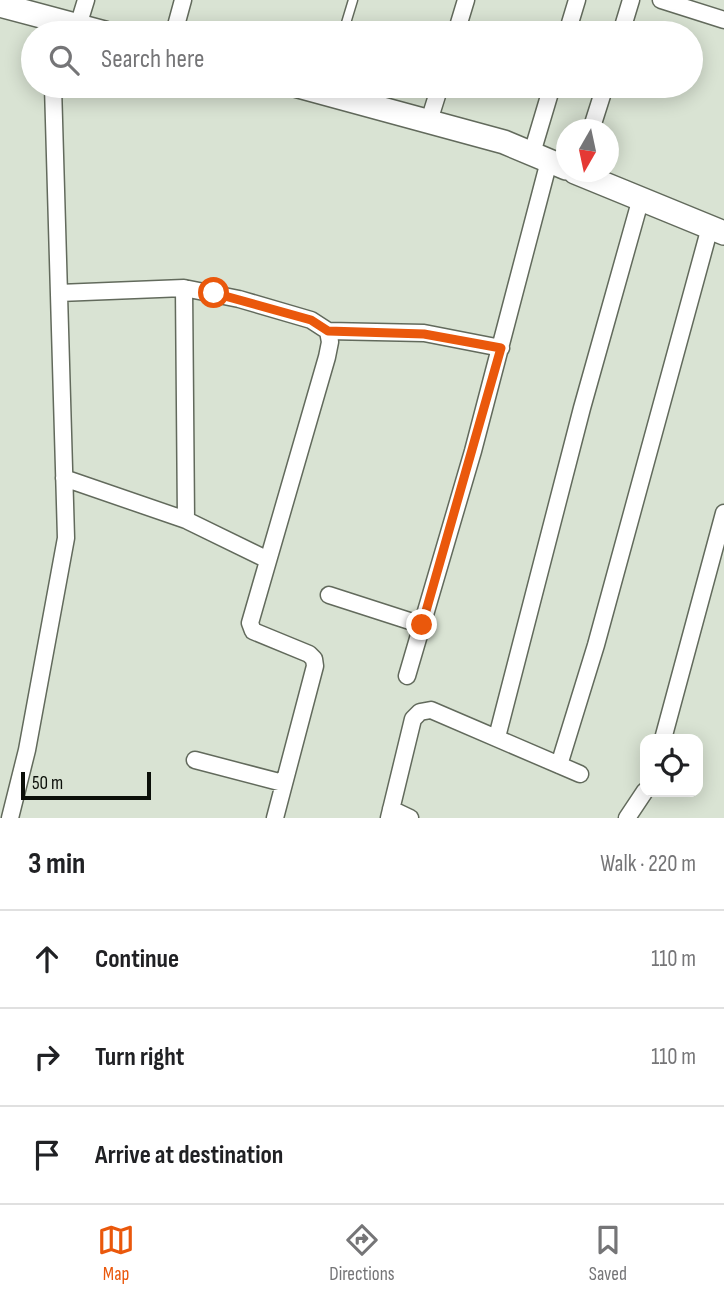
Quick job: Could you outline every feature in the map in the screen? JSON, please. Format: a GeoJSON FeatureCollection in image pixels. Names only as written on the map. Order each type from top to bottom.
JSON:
{"type":"FeatureCollection","features":[{"type":"Feature","properties":{"kind":"main road"},"geometry":{"type":"LineString","coordinates":[[0,5],[39,21]]}},
{"type":"Feature","properties":{"kind":"main road"},"geometry":{"type":"LineString","coordinates":[[354,98],[504,142],[556,163]]}},
{"type":"Feature","properties":{"kind":"main road"},"geometry":{"type":"LineString","coordinates":[[602,182],[717,230]]}},
{"type":"Feature","properties":{"kind":"street"},"geometry":{"type":"LineString","coordinates":[[80,21],[86,0]]}},
{"type":"Feature","properties":{"kind":"street"},"geometry":{"type":"LineString","coordinates":[[177,21],[183,0]]}},
{"type":"Feature","properties":{"kind":"street"},"geometry":{"type":"LineString","coordinates":[[460,21],[466,0]]}},
{"type":"Feature","properties":{"kind":"street"},"geometry":{"type":"LineString","coordinates":[[571,21],[577,0]]}},
{"type":"Feature","properties":{"kind":"street"},"geometry":{"type":"LineString","coordinates":[[625,21],[631,0]]}},
{"type":"Feature","properties":{"kind":"street"},"geometry":{"type":"LineString","coordinates":[[661,0],[718,12]]}},
{"type":"Feature","properties":{"kind":"street"},"geometry":{"type":"LineString","coordinates":[[10,818],[27,750],[66,538],[53,98]]}},
{"type":"Feature","properties":{"kind":"street"},"geometry":{"type":"LineString","coordinates":[[429,121],[436,98]]}},
{"type":"Feature","properties":{"kind":"street"},"geometry":{"type":"LineString","coordinates":[[554,98],[557,119]]}},
{"type":"Feature","properties":{"kind":"street"},"geometry":{"type":"LineString","coordinates":[[594,119],[601,98]]}},
{"type":"Feature","properties":{"kind":"street"},"geometry":{"type":"LineString","coordinates":[[407,676],[501,348],[558,182]]}},
{"type":"Feature","properties":{"kind":"street"},"geometry":{"type":"LineString","coordinates":[[497,737],[582,408],[641,198]]}},
{"type":"Feature","properties":{"kind":"street"},"geometry":{"type":"LineString","coordinates":[[559,765],[717,230]]}},
{"type":"Feature","properties":{"kind":"street"},"geometry":{"type":"LineString","coordinates":[[59,293],[184,288],[251,302],[311,320],[328,331],[424,334],[501,348]]}},
{"type":"Feature","properties":{"kind":"street"},"geometry":{"type":"LineString","coordinates":[[184,288],[186,520]]}},
{"type":"Feature","properties":{"kind":"street"},"geometry":{"type":"LineString","coordinates":[[275,818],[315,666],[314,659],[309,654],[253,631],[250,627],[327,357],[330,342],[328,331]]}},
{"type":"Feature","properties":{"kind":"street"},"geometry":{"type":"LineString","coordinates":[[64,478],[186,520],[268,560]]}},
{"type":"Feature","properties":{"kind":"street"},"geometry":{"type":"LineString","coordinates":[[664,734],[724,513]]}},
{"type":"Feature","properties":{"kind":"street"},"geometry":{"type":"LineString","coordinates":[[329,595],[422,625]]}},
{"type":"Feature","properties":{"kind":"street"},"geometry":{"type":"LineString","coordinates":[[410,818],[390,814],[413,719],[420,712],[431,710],[580,774]]}},
{"type":"Feature","properties":{"kind":"street"},"geometry":{"type":"LineString","coordinates":[[195,760],[283,783]]}},
{"type":"Feature","properties":{"kind":"street"},"geometry":{"type":"LineString","coordinates":[[627,818],[642,797]]}},
{"type":"Feature","properties":{"kind":"lane"},"geometry":{"type":"LineString","coordinates":[[346,21],[352,0]]}},
{"type":"Feature","properties":{"kind":"route"},"geometry":{"type":"LineString","coordinates":[[214,293],[311,320],[328,331],[424,334],[501,348],[422,625]]}}]}
